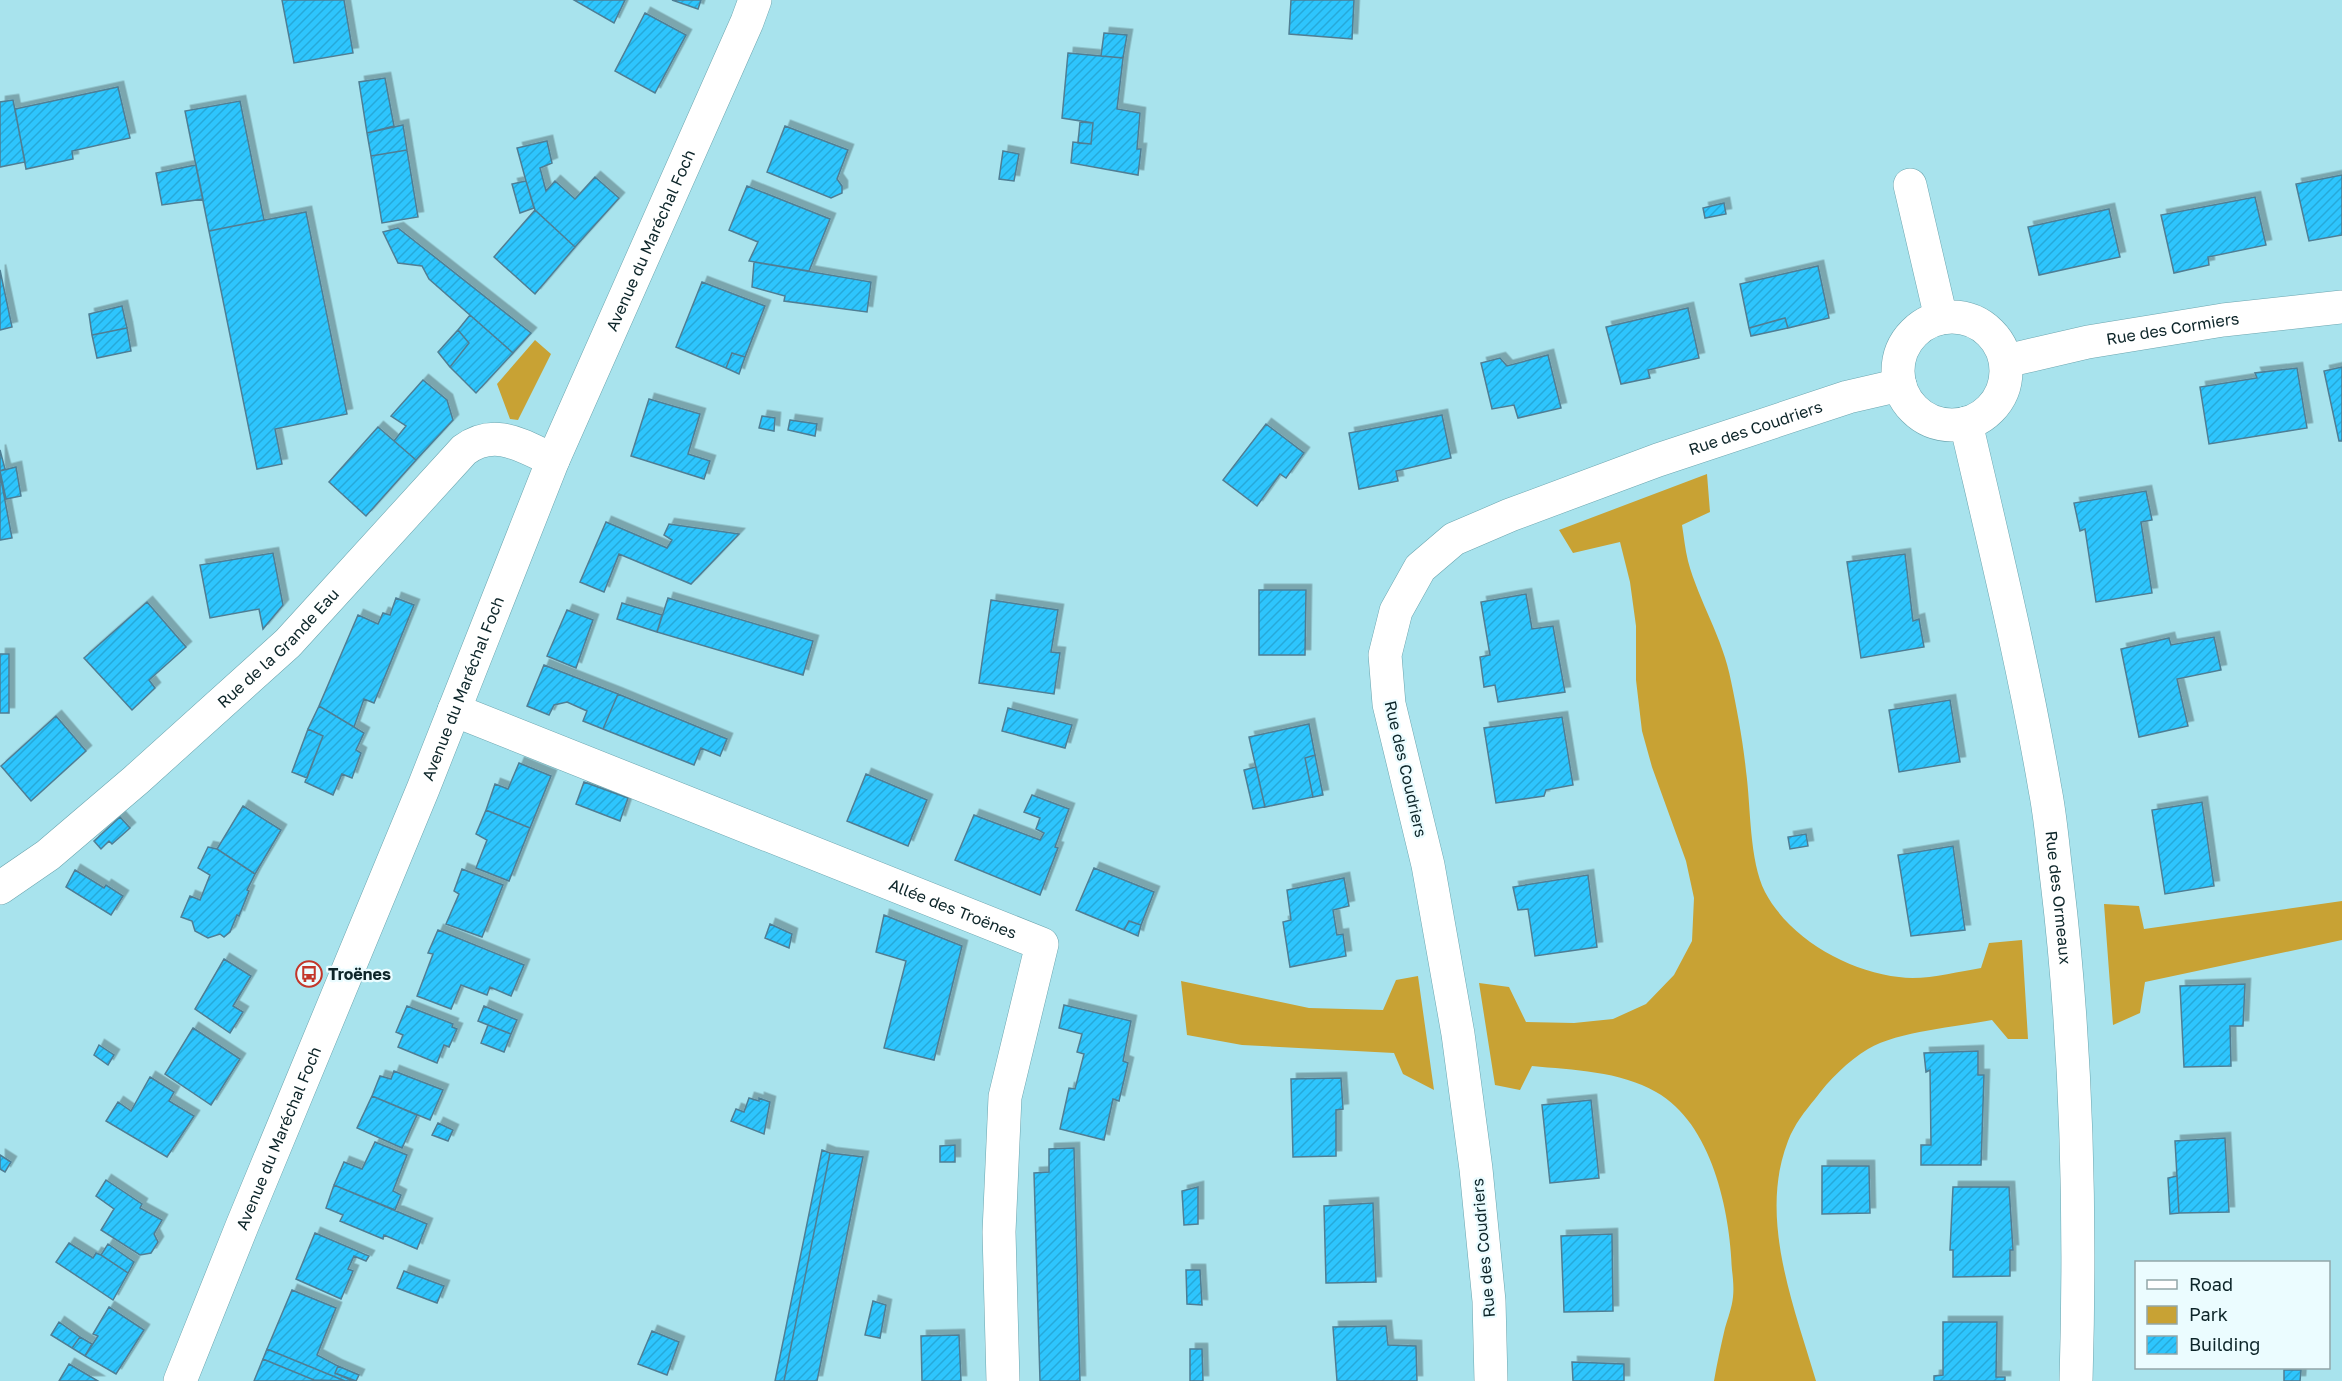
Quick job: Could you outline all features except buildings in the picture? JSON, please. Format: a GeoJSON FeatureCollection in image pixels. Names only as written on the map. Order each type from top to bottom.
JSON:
{"type":"FeatureCollection","features":[{"type":"Feature","properties":{"kind":"street","name":"Avenue du Maréchal Foch"},"geometry":{"type":"LineString","coordinates":[[180,1381],[454,710],[553,460],[743,33],[755,0]]}},
{"type":"Feature","properties":{"kind":"street"},"geometry":{"type":"LineString","coordinates":[[1910,185],[1941,318]]}},
{"type":"Feature","properties":{"kind":"street","name":"Rue des Cormiers"},"geometry":{"type":"LineString","coordinates":[[2006,361],[2088,342],[2211,322],[2342,307]]}},
{"type":"Feature","properties":{"kind":"street"},"geometry":{"type":"LineString","coordinates":[[1959,317],[1975,321],[1990,331],[2000,345],[2006,361],[2007,377],[2002,393],[1981,417],[1966,423],[1949,425],[1932,421],[1918,413],[1907,400],[1900,385],[1898,367],[1902,351],[1911,335],[1925,324],[1941,318],[1959,317]]}},
{"type":"Feature","properties":{"kind":"street","name":"Rue des Coudriers"},"geometry":{"type":"LineString","coordinates":[[1491,1381],[1489,1301],[1476,1169],[1458,1034],[1428,865],[1389,704],[1385,655],[1396,611],[1420,568],[1454,539],[1520,511],[1658,460],[1848,397],[1900,385]]}},
{"type":"Feature","properties":{"kind":"street","name":"Rue des Ormeaux"},"geometry":{"type":"LineString","coordinates":[[1966,423],[2014,626],[2046,791],[2068,966],[2076,1105],[2079,1265],[2076,1381]]}},
{"type":"Feature","properties":{"kind":"street","name":"Rue de la Grande Eau"},"geometry":{"type":"LineString","coordinates":[[0,888],[48,855],[136,780],[288,643],[464,450],[481,440],[498,438],[553,460]]}},
{"type":"Feature","properties":{"kind":"street","name":"Allée des Troënes"},"geometry":{"type":"LineString","coordinates":[[454,710],[1042,944],[1005,1097],[999,1232],[1003,1381]]}},
{"type":"Feature","properties":{"kind":"green space"},"geometry":{"type":"Polygon","coordinates":[[[535,340],[551,354],[518,420],[510,419],[497,384],[535,340]]]}},
{"type":"Feature","properties":{"kind":"green space"},"geometry":{"type":"Polygon","coordinates":[[[1707,474],[1710,512],[1682,525],[1685,548],[1698,591],[1727,665],[1743,748],[1756,865],[1765,892],[1776,909],[1789,924],[1822,950],[1860,968],[1899,977],[1929,977],[1981,968],[1989,943],[2022,940],[2028,1039],[2008,1039],[1992,1020],[1928,1030],[1881,1043],[1861,1054],[1833,1078],[1804,1113],[1790,1135],[1780,1170],[1777,1200],[1778,1231],[1782,1262],[1816,1381],[1714,1381],[1732,1305],[1733,1283],[1722,1196],[1704,1146],[1691,1125],[1675,1106],[1656,1092],[1627,1080],[1580,1070],[1532,1066],[1520,1090],[1495,1085],[1479,983],[1509,987],[1526,1022],[1574,1023],[1613,1019],[1646,1004],[1674,975],[1692,941],[1694,898],[1686,861],[1652,767],[1642,731],[1636,680],[1636,626],[1630,582],[1620,542],[1573,553],[1559,530],[1707,474]]]}},
{"type":"Feature","properties":{"kind":"green space"},"geometry":{"type":"Polygon","coordinates":[[[2342,901],[2342,940],[2145,982],[2140,1013],[2113,1025],[2104,904],[2139,906],[2144,929],[2342,901]]]}},
{"type":"Feature","properties":{"kind":"green space"},"geometry":{"type":"Polygon","coordinates":[[[1418,976],[1434,1090],[1403,1074],[1394,1053],[1242,1045],[1187,1035],[1181,981],[1309,1008],[1383,1010],[1396,980],[1418,976]]]}},
{"type":"Feature","properties":{"kind":"place","name":"Troënes"},"geometry":{"type":"Point","coordinates":[309,974]}}]}
